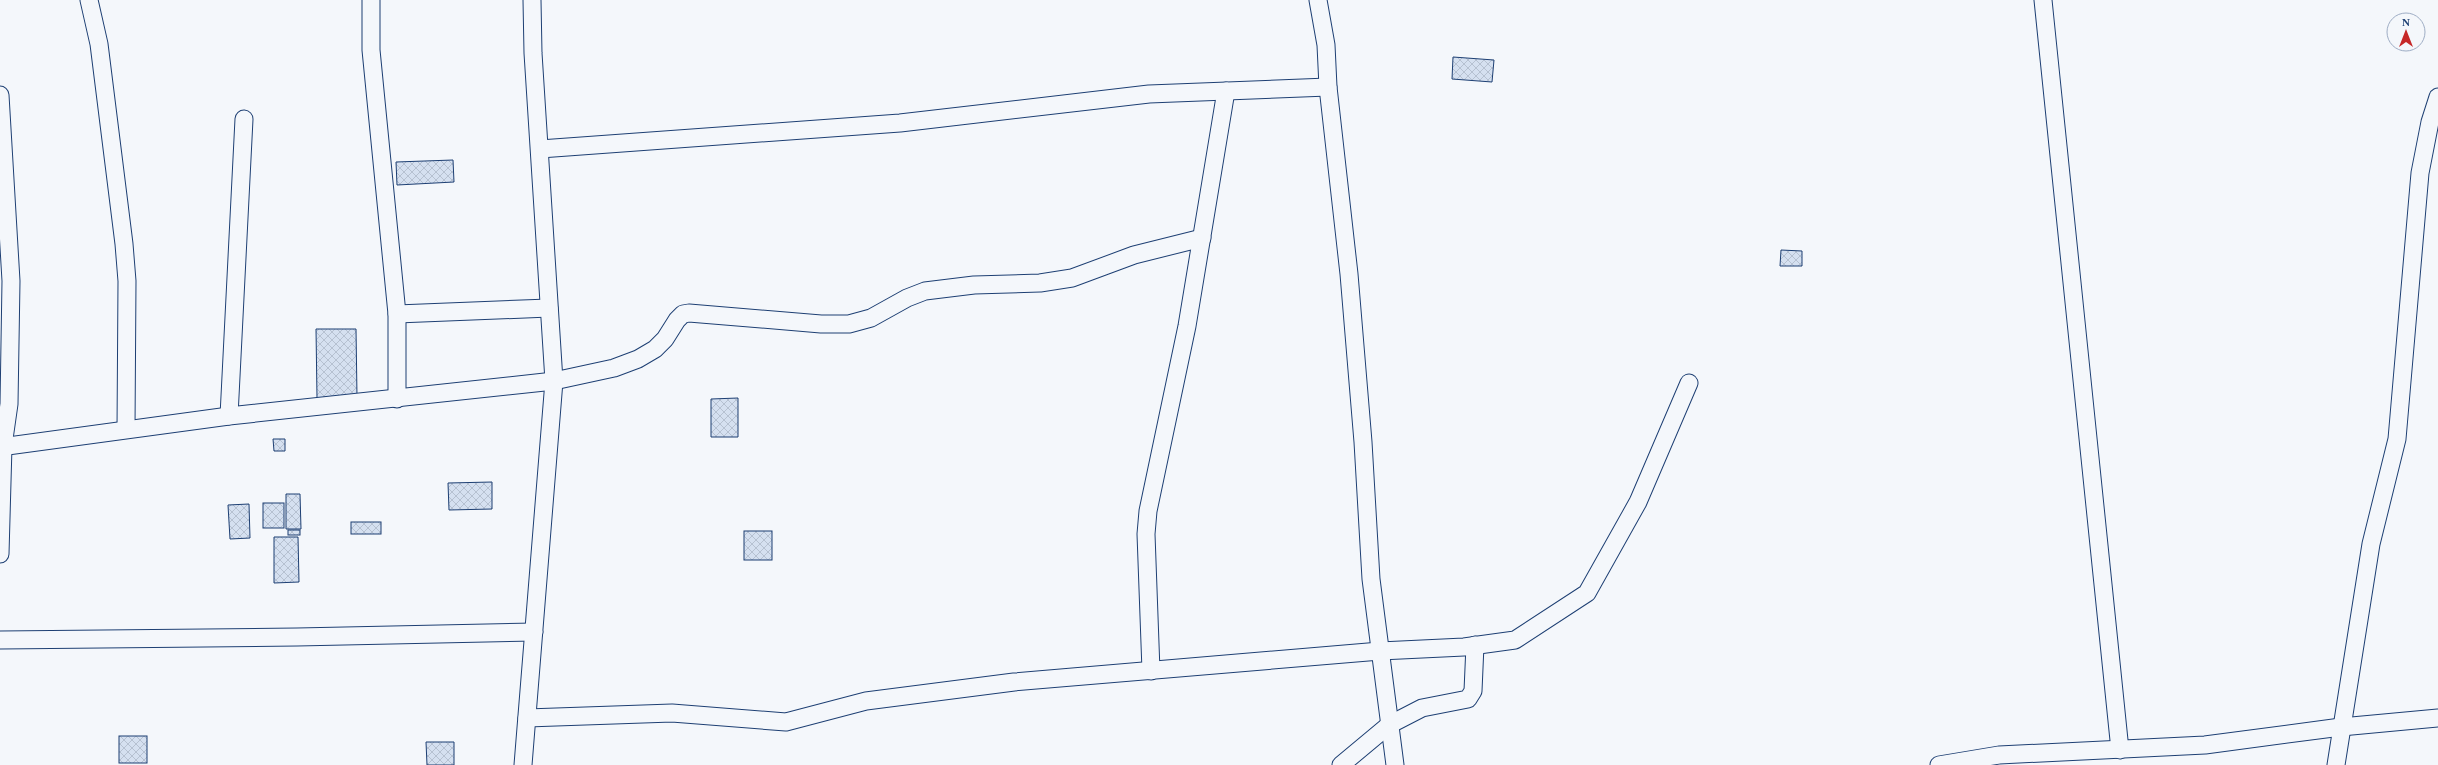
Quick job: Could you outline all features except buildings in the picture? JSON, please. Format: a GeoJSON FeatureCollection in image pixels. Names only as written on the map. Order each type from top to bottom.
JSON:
{"type":"FeatureCollection","features":[{"type":"Feature","properties":{"kind":"street"},"geometry":{"type":"LineString","coordinates":[[89,0],[99,44],[124,244],[127,281],[126,429]]}},
{"type":"Feature","properties":{"kind":"street"},"geometry":{"type":"LineString","coordinates":[[371,0],[371,50],[397,314],[397,399]]}},
{"type":"Feature","properties":{"kind":"street"},"geometry":{"type":"LineString","coordinates":[[523,765],[554,381],[533,53],[532,0]]}},
{"type":"Feature","properties":{"kind":"street"},"geometry":{"type":"LineString","coordinates":[[1318,0],[1326,45],[1328,86],[1349,274],[1363,442],[1371,579],[1395,765]]}},
{"type":"Feature","properties":{"kind":"street"},"geometry":{"type":"LineString","coordinates":[[2043,0],[2120,750]]}},
{"type":"Feature","properties":{"kind":"street"},"geometry":{"type":"LineString","coordinates":[[540,149],[900,123],[1149,94],[1328,86]]}},
{"type":"Feature","properties":{"kind":"street"},"geometry":{"type":"LineString","coordinates":[[1151,671],[1146,534],[1148,511],[1187,326],[1226,91]]}},
{"type":"Feature","properties":{"kind":"street"},"geometry":{"type":"LineString","coordinates":[[0,95],[11,281],[9,404],[2,446],[0,554]]}},
{"type":"Feature","properties":{"kind":"street"},"geometry":{"type":"LineString","coordinates":[[2336,765],[2371,544],[2397,439],[2420,173],[2430,122],[2438,97]]}},
{"type":"Feature","properties":{"kind":"street"},"geometry":{"type":"LineString","coordinates":[[229,416],[244,119]]}},
{"type":"Feature","properties":{"kind":"street"},"geometry":{"type":"LineString","coordinates":[[2,446],[229,416],[554,381],[614,368],[638,359],[655,349],[665,339],[677,320],[683,314],[689,313],[821,324],[850,324],[871,318],[906,298],[925,291],[974,285],[1040,283],[1072,278],[1134,255],[1202,238]]}},
{"type":"Feature","properties":{"kind":"street"},"geometry":{"type":"LineString","coordinates":[[397,314],[549,308]]}},
{"type":"Feature","properties":{"kind":"street"},"geometry":{"type":"LineString","coordinates":[[527,718],[672,713],[786,722],[866,701],[1014,682],[1380,651],[1475,645],[1515,640],[1587,593],[1638,502],[1689,383]]}},
{"type":"Feature","properties":{"kind":"street"},"geometry":{"type":"LineString","coordinates":[[0,640],[297,637],[534,632]]}},
{"type":"Feature","properties":{"kind":"street"},"geometry":{"type":"LineString","coordinates":[[1341,765],[1389,725],[1422,708],[1468,699],[1473,691],[1475,645]]}},
{"type":"Feature","properties":{"kind":"street"},"geometry":{"type":"LineString","coordinates":[[1939,765],[1999,755],[2205,745],[2341,727],[2438,718]]}}]}
